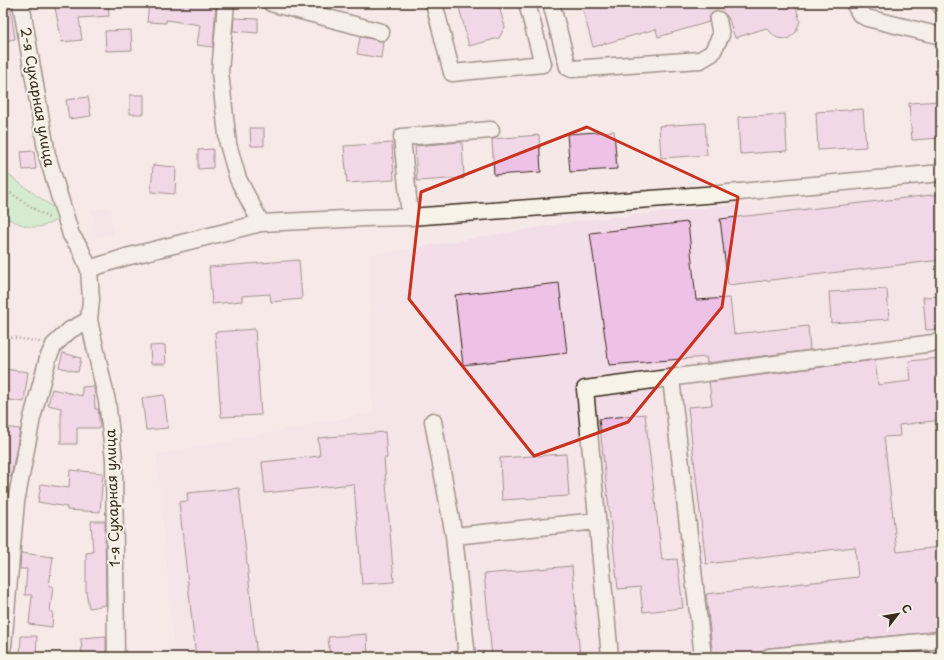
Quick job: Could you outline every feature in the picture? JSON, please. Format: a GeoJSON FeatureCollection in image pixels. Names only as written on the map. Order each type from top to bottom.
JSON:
{"type":"FeatureCollection","features":[{"type":"Feature","properties":{"kind":"street","name":"2-я Сухарная улица"},"geometry":{"type":"LineString","coordinates":[[21,3],[47,155],[71,236],[80,248],[89,269]]}},
{"type":"Feature","properties":{"kind":"street"},"geometry":{"type":"LineString","coordinates":[[226,3],[220,72],[228,144],[238,179],[261,223]]}},
{"type":"Feature","properties":{"kind":"street"},"geometry":{"type":"LineString","coordinates":[[271,3],[381,32]]}},
{"type":"Feature","properties":{"kind":"street"},"geometry":{"type":"LineString","coordinates":[[434,3],[452,73],[567,62]]}},
{"type":"Feature","properties":{"kind":"street"},"geometry":{"type":"LineString","coordinates":[[527,3],[543,64]]}},
{"type":"Feature","properties":{"kind":"street"},"geometry":{"type":"LineString","coordinates":[[551,3],[568,67],[572,69],[700,60],[712,53],[721,35],[718,20]]}},
{"type":"Feature","properties":{"kind":"street"},"geometry":{"type":"LineString","coordinates":[[854,3],[860,14],[867,18],[941,36]]}},
{"type":"Feature","properties":{"kind":"street"},"geometry":{"type":"LineString","coordinates":[[410,217],[402,137],[491,130]]}},
{"type":"Feature","properties":{"kind":"street"},"geometry":{"type":"LineString","coordinates":[[89,269],[261,223],[410,217],[718,194],[941,173]]}},
{"type":"Feature","properties":{"kind":"street","name":"1-я Сухарная улица"},"geometry":{"type":"LineString","coordinates":[[89,269],[91,300],[89,320],[107,401],[114,459],[116,657]]}},
{"type":"Feature","properties":{"kind":"street"},"geometry":{"type":"LineString","coordinates":[[3,646],[16,502],[32,418],[48,358],[54,345],[70,330],[89,320]]}},
{"type":"Feature","properties":{"kind":"street"},"geometry":{"type":"LineString","coordinates":[[610,657],[585,389],[941,342]]}},
{"type":"Feature","properties":{"kind":"street"},"geometry":{"type":"LineString","coordinates":[[671,378],[703,657]]}},
{"type":"Feature","properties":{"kind":"street"},"geometry":{"type":"LineString","coordinates":[[433,421],[454,536],[467,657]]}},
{"type":"Feature","properties":{"kind":"street"},"geometry":{"type":"LineString","coordinates":[[454,536],[597,521]]}},
{"type":"Feature","properties":{"kind":"street"},"geometry":{"type":"LineString","coordinates":[[769,657],[941,640]]}},
{"type":"Feature","properties":{"kind":"path"},"geometry":{"type":"LineString","coordinates":[[3,190],[49,217],[71,236]]}},
{"type":"Feature","properties":{"kind":"path"},"geometry":{"type":"LineString","coordinates":[[3,336],[54,345]]}},
{"type":"Feature","properties":{"kind":"highlighted area"},"geometry":{"type":"Polygon","coordinates":[[[587,127],[738,197],[722,307],[628,422],[534,456],[409,299],[421,192],[587,127]]]}},
{"type":"Feature","properties":{"kind":"shaded area"},"geometry":{"type":"Polygon","coordinates":[[[941,183],[941,657],[175,657],[157,455],[373,413],[371,255],[577,221],[941,183]]]}},
{"type":"Feature","properties":{"kind":"shaded area"},"geometry":{"type":"Polygon","coordinates":[[[109,207],[114,234],[96,237],[92,210],[109,207]]]}},
{"type":"Feature","properties":{"kind":"green space"},"geometry":{"type":"Polygon","coordinates":[[[3,171],[58,211],[60,218],[44,226],[32,227],[25,226],[3,217],[3,171]]]}},
{"type":"Feature","properties":{"kind":"building"},"geometry":{"type":"Polygon","coordinates":[[[54,3],[108,3],[109,16],[79,18],[82,40],[62,42],[54,3]]]}},
{"type":"Feature","properties":{"kind":"building"},"geometry":{"type":"Polygon","coordinates":[[[149,3],[216,3],[213,47],[197,45],[200,25],[166,20],[166,23],[147,22],[149,3]]]}},
{"type":"Feature","properties":{"kind":"building"},"geometry":{"type":"Polygon","coordinates":[[[458,3],[498,3],[505,27],[499,38],[469,46],[458,3]]]}},
{"type":"Feature","properties":{"kind":"building"},"geometry":{"type":"Polygon","coordinates":[[[581,3],[610,3],[612,9],[632,3],[795,3],[800,21],[796,32],[788,39],[777,38],[766,28],[735,38],[728,17],[721,11],[717,11],[709,17],[709,22],[658,37],[656,29],[593,47],[581,3]]]}},
{"type":"Feature","properties":{"kind":"building"},"geometry":{"type":"Polygon","coordinates":[[[10,4],[15,39],[3,41],[3,5],[10,4]]]}},
{"type":"Feature","properties":{"kind":"building"},"geometry":{"type":"Polygon","coordinates":[[[234,18],[258,19],[258,33],[233,31],[234,18]]]}},
{"type":"Feature","properties":{"kind":"building"},"geometry":{"type":"Polygon","coordinates":[[[131,30],[132,50],[106,51],[105,31],[131,30]]]}},
{"type":"Feature","properties":{"kind":"building"},"geometry":{"type":"Polygon","coordinates":[[[360,37],[383,41],[381,58],[357,54],[360,37]]]}},
{"type":"Feature","properties":{"kind":"building"},"geometry":{"type":"Polygon","coordinates":[[[130,95],[144,95],[144,114],[130,114],[130,95]]]}},
{"type":"Feature","properties":{"kind":"building"},"geometry":{"type":"Polygon","coordinates":[[[88,97],[91,116],[69,119],[66,100],[88,97]]]}},
{"type":"Feature","properties":{"kind":"building"},"geometry":{"type":"Polygon","coordinates":[[[941,101],[941,138],[912,140],[909,103],[941,101]]]}},
{"type":"Feature","properties":{"kind":"building"},"geometry":{"type":"Polygon","coordinates":[[[863,109],[866,147],[818,150],[816,112],[863,109]]]}},
{"type":"Feature","properties":{"kind":"building"},"geometry":{"type":"Polygon","coordinates":[[[785,114],[787,151],[740,154],[738,117],[785,114]]]}},
{"type":"Feature","properties":{"kind":"building"},"geometry":{"type":"Polygon","coordinates":[[[705,123],[707,155],[661,158],[659,126],[705,123]]]}},
{"type":"Feature","properties":{"kind":"building"},"geometry":{"type":"Polygon","coordinates":[[[250,128],[264,128],[264,146],[251,146],[250,128]]]}},
{"type":"Feature","properties":{"kind":"building"},"geometry":{"type":"Polygon","coordinates":[[[614,131],[617,169],[570,172],[567,134],[614,131]]]}},
{"type":"Feature","properties":{"kind":"building"},"geometry":{"type":"Polygon","coordinates":[[[539,135],[541,172],[494,175],[492,139],[539,135]]]}},
{"type":"Feature","properties":{"kind":"building"},"geometry":{"type":"Polygon","coordinates":[[[462,142],[464,178],[417,181],[415,146],[462,142]]]}},
{"type":"Feature","properties":{"kind":"building"},"geometry":{"type":"Polygon","coordinates":[[[392,143],[394,180],[347,183],[344,146],[392,143]]]}},
{"type":"Feature","properties":{"kind":"building"},"geometry":{"type":"Polygon","coordinates":[[[213,149],[213,168],[198,169],[198,150],[213,149]]]}},
{"type":"Feature","properties":{"kind":"building"},"geometry":{"type":"Polygon","coordinates":[[[34,151],[36,169],[23,170],[21,152],[34,151]]]}},
{"type":"Feature","properties":{"kind":"building"},"geometry":{"type":"Polygon","coordinates":[[[153,165],[176,167],[175,194],[151,192],[153,165]]]}},
{"type":"Feature","properties":{"kind":"building"},"geometry":{"type":"Polygon","coordinates":[[[941,194],[941,260],[728,285],[720,219],[941,194]]]}},
{"type":"Feature","properties":{"kind":"building"},"geometry":{"type":"Polygon","coordinates":[[[688,222],[696,300],[730,298],[734,334],[808,326],[810,350],[707,363],[706,357],[609,365],[590,233],[688,222]]]}},
{"type":"Feature","properties":{"kind":"building"},"geometry":{"type":"Polygon","coordinates":[[[299,260],[302,299],[271,302],[270,294],[242,296],[242,301],[212,304],[209,267],[299,260]]]}},
{"type":"Feature","properties":{"kind":"building"},"geometry":{"type":"Polygon","coordinates":[[[559,283],[567,353],[463,365],[455,295],[559,283]]]}},
{"type":"Feature","properties":{"kind":"building"},"geometry":{"type":"Polygon","coordinates":[[[887,289],[889,319],[831,323],[829,292],[887,289]]]}},
{"type":"Feature","properties":{"kind":"building"},"geometry":{"type":"Polygon","coordinates":[[[941,296],[941,329],[926,330],[923,297],[941,296]]]}},
{"type":"Feature","properties":{"kind":"building"},"geometry":{"type":"Polygon","coordinates":[[[255,329],[261,415],[221,417],[215,332],[255,329]]]}},
{"type":"Feature","properties":{"kind":"building"},"geometry":{"type":"Polygon","coordinates":[[[165,345],[166,364],[151,364],[150,346],[165,345]]]}},
{"type":"Feature","properties":{"kind":"building"},"geometry":{"type":"Polygon","coordinates":[[[63,353],[81,358],[78,372],[59,367],[63,353]]]}},
{"type":"Feature","properties":{"kind":"building"},"geometry":{"type":"Polygon","coordinates":[[[941,358],[941,420],[899,425],[900,436],[884,437],[897,552],[941,547],[941,631],[768,648],[763,650],[760,654],[713,657],[706,594],[858,577],[855,547],[706,564],[688,407],[712,405],[709,382],[875,360],[878,385],[911,381],[909,361],[941,358]]]}},
{"type":"Feature","properties":{"kind":"building"},"geometry":{"type":"Polygon","coordinates":[[[4,369],[28,372],[24,402],[3,399],[4,369]]]}},
{"type":"Feature","properties":{"kind":"building"},"geometry":{"type":"Polygon","coordinates":[[[94,386],[95,409],[98,409],[100,428],[77,428],[77,444],[61,444],[61,408],[48,405],[52,389],[82,396],[82,387],[94,386]]]}},
{"type":"Feature","properties":{"kind":"building"},"geometry":{"type":"Polygon","coordinates":[[[164,395],[168,428],[146,430],[142,398],[164,395]]]}},
{"type":"Feature","properties":{"kind":"building"},"geometry":{"type":"Polygon","coordinates":[[[645,414],[662,560],[677,559],[683,608],[643,612],[640,587],[618,589],[599,419],[645,414]]]}},
{"type":"Feature","properties":{"kind":"building"},"geometry":{"type":"Polygon","coordinates":[[[3,427],[20,429],[11,477],[3,476],[3,427]]]}},
{"type":"Feature","properties":{"kind":"building"},"geometry":{"type":"Polygon","coordinates":[[[385,432],[387,458],[384,458],[394,582],[362,584],[354,484],[265,493],[262,462],[320,456],[318,438],[385,432]]]}},
{"type":"Feature","properties":{"kind":"building"},"geometry":{"type":"Polygon","coordinates":[[[566,454],[569,496],[502,500],[500,458],[566,454]]]}},
{"type":"Feature","properties":{"kind":"building"},"geometry":{"type":"Polygon","coordinates":[[[70,470],[103,473],[100,512],[67,510],[67,507],[38,502],[41,484],[69,488],[70,470]]]}},
{"type":"Feature","properties":{"kind":"building"},"geometry":{"type":"Polygon","coordinates":[[[239,488],[257,657],[196,657],[179,502],[188,501],[187,493],[239,488]]]}},
{"type":"Feature","properties":{"kind":"building"},"geometry":{"type":"Polygon","coordinates":[[[91,521],[105,521],[106,605],[89,608],[86,591],[86,553],[93,552],[91,521]]]}},
{"type":"Feature","properties":{"kind":"building"},"geometry":{"type":"Polygon","coordinates":[[[21,553],[53,557],[49,586],[53,586],[50,612],[53,612],[52,627],[29,624],[32,595],[25,595],[27,569],[20,569],[21,553]]]}},
{"type":"Feature","properties":{"kind":"building"},"geometry":{"type":"Polygon","coordinates":[[[572,566],[580,657],[492,657],[484,574],[572,566]]]}},
{"type":"Feature","properties":{"kind":"building"},"geometry":{"type":"Polygon","coordinates":[[[367,634],[368,657],[330,657],[328,637],[367,634]]]}},
{"type":"Feature","properties":{"kind":"building"},"geometry":{"type":"Polygon","coordinates":[[[21,636],[37,636],[36,656],[20,656],[21,636]]]}},
{"type":"Feature","properties":{"kind":"building"},"geometry":{"type":"Polygon","coordinates":[[[106,636],[106,653],[82,655],[81,638],[106,636]]]}},
{"type":"Feature","properties":{"kind":"tunnel"},"geometry":{"type":"LineString","coordinates":[[714,3],[718,20]]}}]}
